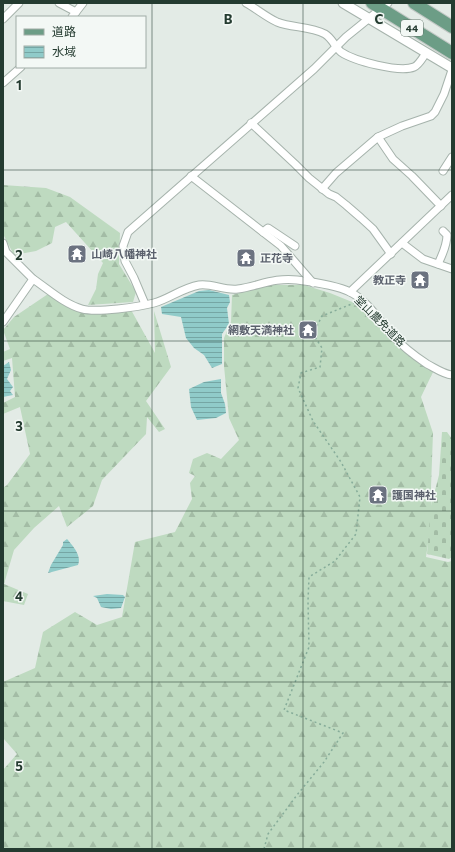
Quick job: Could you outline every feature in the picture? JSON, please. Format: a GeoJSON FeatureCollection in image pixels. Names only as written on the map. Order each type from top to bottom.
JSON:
{"type":"FeatureCollection","features":[{"type":"Feature","properties":{"kind":"main road","name":"44"},"geometry":{"type":"LineString","coordinates":[[414,3],[452,27]]}},
{"type":"Feature","properties":{"kind":"main road","name":"44"},"geometry":{"type":"LineString","coordinates":[[380,5],[452,53]]}},
{"type":"Feature","properties":{"kind":"street"},"geometry":{"type":"LineString","coordinates":[[3,19],[19,3]]}},
{"type":"Feature","properties":{"kind":"street"},"geometry":{"type":"LineString","coordinates":[[59,3],[74,15],[83,3]]}},
{"type":"Feature","properties":{"kind":"street"},"geometry":{"type":"LineString","coordinates":[[246,3],[278,22],[317,31],[326,35],[336,47],[349,57],[375,65],[405,69],[416,66],[426,53]]}},
{"type":"Feature","properties":{"kind":"street"},"geometry":{"type":"LineString","coordinates":[[322,189],[336,173],[378,137],[402,126],[431,116],[435,112],[444,94],[452,69],[343,3]]}},
{"type":"Feature","properties":{"kind":"street"},"geometry":{"type":"LineString","coordinates":[[145,304],[125,261],[123,246],[128,232],[314,69],[369,18],[380,5]]}},
{"type":"Feature","properties":{"kind":"street"},"geometry":{"type":"LineString","coordinates":[[3,83],[20,68]]}},
{"type":"Feature","properties":{"kind":"street"},"geometry":{"type":"LineString","coordinates":[[252,124],[309,178],[322,189],[346,205],[373,229],[391,254]]}},
{"type":"Feature","properties":{"kind":"street"},"geometry":{"type":"LineString","coordinates":[[378,137],[393,158],[441,206]]}},
{"type":"Feature","properties":{"kind":"street"},"geometry":{"type":"LineString","coordinates":[[443,171],[452,157]]}},
{"type":"Feature","properties":{"kind":"street"},"geometry":{"type":"LineString","coordinates":[[191,176],[282,246],[313,282]]}},
{"type":"Feature","properties":{"kind":"street"},"geometry":{"type":"LineString","coordinates":[[350,292],[452,195]]}},
{"type":"Feature","properties":{"kind":"street"},"geometry":{"type":"LineString","coordinates":[[263,232],[268,228],[295,246]]}},
{"type":"Feature","properties":{"kind":"street"},"geometry":{"type":"LineString","coordinates":[[438,264],[444,252],[447,240],[447,235],[443,231]]}},
{"type":"Feature","properties":{"kind":"street","name":"堂山農免道路"},"geometry":{"type":"LineString","coordinates":[[3,243],[6,252],[33,279],[64,301],[81,309],[92,311],[155,303],[176,292],[199,285],[237,289],[269,280],[296,279],[339,288],[350,292],[361,300],[405,347],[436,369],[452,375]]}},
{"type":"Feature","properties":{"kind":"street"},"geometry":{"type":"LineString","coordinates":[[402,243],[423,259],[452,269]]}},
{"type":"Feature","properties":{"kind":"street"},"geometry":{"type":"LineString","coordinates":[[3,322],[33,279]]}},
{"type":"Feature","properties":{"kind":"path"},"geometry":{"type":"LineString","coordinates":[[264,849],[268,834],[324,762],[343,733],[284,710],[309,648],[309,577],[335,561],[356,534],[360,497],[341,462],[314,421],[298,388],[301,373],[320,367],[322,348],[313,334],[322,316],[361,300]]}},
{"type":"Feature","properties":{"kind":"green space"},"geometry":{"type":"Polygon","coordinates":[[[3,185],[46,188],[70,197],[120,233],[119,264],[136,292],[133,302],[88,305],[96,289],[98,274],[103,263],[66,222],[55,227],[52,243],[36,251],[14,255],[3,234],[3,185]]]}},
{"type":"Feature","properties":{"kind":"green space"},"geometry":{"type":"Polygon","coordinates":[[[269,285],[304,285],[330,293],[362,306],[395,343],[433,372],[421,397],[433,433],[431,487],[432,516],[426,557],[448,562],[452,561],[452,849],[3,849],[3,770],[17,754],[3,738],[3,682],[35,668],[43,632],[75,612],[97,625],[122,617],[135,542],[175,532],[192,499],[190,483],[195,476],[189,473],[193,459],[207,453],[221,459],[239,440],[229,418],[224,366],[224,338],[231,322],[232,295],[269,285]]]}},
{"type":"Feature","properties":{"kind":"green space"},"geometry":{"type":"Polygon","coordinates":[[[48,294],[72,309],[97,313],[130,308],[155,353],[154,311],[171,367],[146,401],[165,429],[159,432],[147,417],[146,434],[102,480],[93,506],[67,527],[59,506],[34,528],[14,550],[4,584],[28,594],[24,605],[3,601],[3,488],[7,485],[30,454],[20,407],[3,414],[3,403],[15,397],[12,358],[3,361],[3,352],[10,349],[3,330],[14,317],[48,294]]]}},
{"type":"Feature","properties":{"kind":"green space"},"geometry":{"type":"Polygon","coordinates":[[[442,432],[447,432],[452,439],[452,557],[449,559],[427,554],[431,506],[439,475],[442,432]]]}},
{"type":"Feature","properties":{"kind":"water"},"geometry":{"type":"Polygon","coordinates":[[[209,290],[229,295],[230,302],[227,308],[229,324],[222,334],[222,364],[212,368],[204,355],[194,348],[186,338],[181,317],[162,314],[161,307],[199,291],[209,290]]]}},
{"type":"Feature","properties":{"kind":"water"},"geometry":{"type":"Polygon","coordinates":[[[9,362],[11,370],[7,379],[13,387],[10,391],[13,395],[3,397],[3,366],[9,362]]]}},
{"type":"Feature","properties":{"kind":"water"},"geometry":{"type":"Polygon","coordinates":[[[221,379],[221,393],[225,404],[226,413],[216,418],[197,420],[191,407],[189,389],[204,382],[221,379]]]}},
{"type":"Feature","properties":{"kind":"water"},"geometry":{"type":"Polygon","coordinates":[[[67,539],[78,555],[78,565],[48,573],[63,545],[63,542],[67,539]]]}},
{"type":"Feature","properties":{"kind":"water"},"geometry":{"type":"Polygon","coordinates":[[[107,594],[123,595],[125,597],[121,608],[111,609],[101,607],[97,598],[93,596],[107,594]]]}},
{"type":"Feature","properties":{"kind":"place","name":"山崎八幡神社"},"geometry":{"type":"Point","coordinates":[77,254]}},
{"type":"Feature","properties":{"kind":"place","name":"正花寺"},"geometry":{"type":"Point","coordinates":[246,258]}},
{"type":"Feature","properties":{"kind":"place","name":"教正寺"},"geometry":{"type":"Point","coordinates":[420,280]}},
{"type":"Feature","properties":{"kind":"place","name":"網敷天満神社"},"geometry":{"type":"Point","coordinates":[308,330]}},
{"type":"Feature","properties":{"kind":"place","name":"護国神社"},"geometry":{"type":"Point","coordinates":[378,495]}}]}
